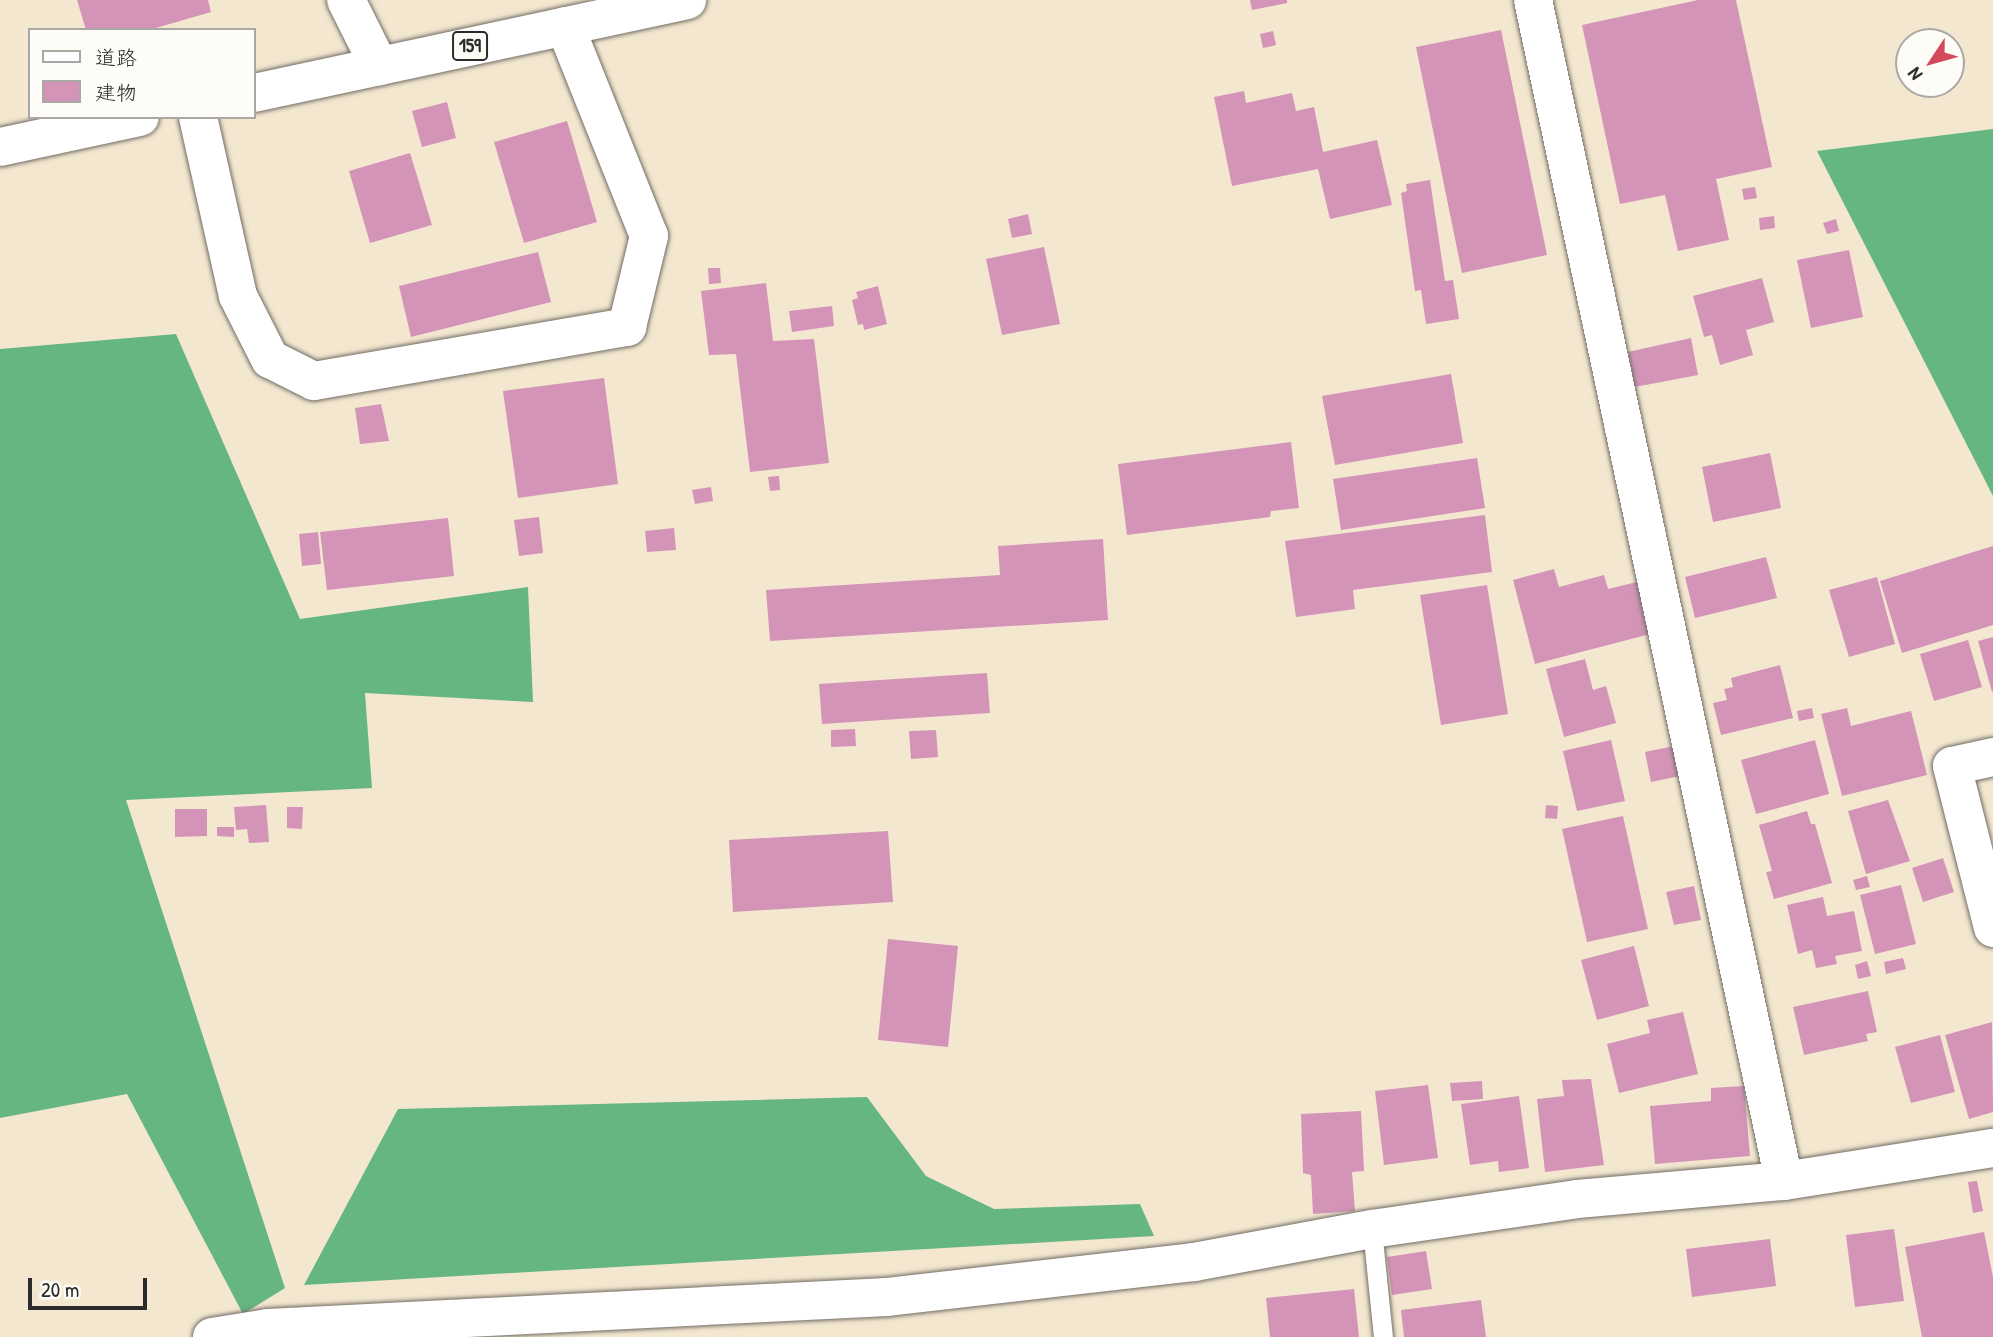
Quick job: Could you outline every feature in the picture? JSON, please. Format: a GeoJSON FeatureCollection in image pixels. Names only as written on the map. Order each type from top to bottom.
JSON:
{"type":"FeatureCollection","features":[{"type":"Feature","properties":{"kind":"main road"},"geometry":{"type":"LineString","coordinates":[[346,0],[380,66]]}},
{"type":"Feature","properties":{"kind":"main road","name":"159"},"geometry":{"type":"LineString","coordinates":[[256,93],[565,26],[649,4],[687,0]]}},
{"type":"Feature","properties":{"kind":"main road"},"geometry":{"type":"LineString","coordinates":[[1533,0],[1784,1181]]}},
{"type":"Feature","properties":{"kind":"main road"},"geometry":{"type":"LineString","coordinates":[[198,119],[238,296],[270,359],[314,381],[627,327],[649,236],[565,26]]}},
{"type":"Feature","properties":{"kind":"main road"},"geometry":{"type":"LineString","coordinates":[[0,148],[131,119]]}},
{"type":"Feature","properties":{"kind":"main road"},"geometry":{"type":"LineString","coordinates":[[1993,757],[1952,766],[1993,929]]}},
{"type":"Feature","properties":{"kind":"main road"},"geometry":{"type":"LineString","coordinates":[[212,1337],[268,1328],[887,1297],[1194,1262],[1372,1229],[1577,1199],[1784,1181],[1993,1148]]}},
{"type":"Feature","properties":{"kind":"lane"},"geometry":{"type":"LineString","coordinates":[[1372,1229],[1384,1337]]}},
{"type":"Feature","properties":{"kind":"green space"},"geometry":{"type":"Polygon","coordinates":[[[1993,129],[1993,496],[1817,151],[1993,129]]]}},
{"type":"Feature","properties":{"kind":"green space"},"geometry":{"type":"Polygon","coordinates":[[[176,334],[300,619],[528,587],[533,702],[365,693],[372,788],[126,800],[285,1288],[243,1314],[127,1094],[0,1118],[0,349],[176,334]]]}},
{"type":"Feature","properties":{"kind":"green space"},"geometry":{"type":"Polygon","coordinates":[[[867,1097],[926,1176],[994,1209],[1140,1204],[1154,1236],[304,1285],[398,1109],[867,1097]]]}},
{"type":"Feature","properties":{"kind":"building"},"geometry":{"type":"Polygon","coordinates":[[[77,0],[208,0],[211,12],[156,28],[85,28],[77,0]]]}},
{"type":"Feature","properties":{"kind":"building"},"geometry":{"type":"Polygon","coordinates":[[[1250,0],[1287,0],[1287,3],[1252,10],[1250,0]]]}},
{"type":"Feature","properties":{"kind":"building"},"geometry":{"type":"Polygon","coordinates":[[[1698,0],[1736,0],[1772,167],[1716,179],[1729,240],[1678,251],[1665,195],[1620,204],[1582,25],[1698,0]]]}},
{"type":"Feature","properties":{"kind":"building"},"geometry":{"type":"Polygon","coordinates":[[[1501,30],[1547,255],[1462,273],[1416,47],[1501,30]]]}},
{"type":"Feature","properties":{"kind":"building"},"geometry":{"type":"Polygon","coordinates":[[[1273,31],[1276,45],[1263,48],[1260,34],[1273,31]]]}},
{"type":"Feature","properties":{"kind":"building"},"geometry":{"type":"Polygon","coordinates":[[[1244,91],[1246,103],[1292,93],[1296,111],[1314,107],[1323,152],[1377,140],[1392,205],[1330,219],[1318,169],[1232,186],[1214,97],[1244,91]]]}},
{"type":"Feature","properties":{"kind":"building"},"geometry":{"type":"Polygon","coordinates":[[[447,102],[456,138],[422,147],[412,111],[447,102]]]}},
{"type":"Feature","properties":{"kind":"building"},"geometry":{"type":"Polygon","coordinates":[[[567,121],[597,222],[524,243],[494,142],[567,121]]]}},
{"type":"Feature","properties":{"kind":"building"},"geometry":{"type":"Polygon","coordinates":[[[410,153],[432,225],[370,243],[349,171],[410,153]]]}},
{"type":"Feature","properties":{"kind":"building"},"geometry":{"type":"Polygon","coordinates":[[[1430,180],[1445,281],[1453,280],[1459,319],[1426,324],[1421,290],[1415,291],[1401,193],[1407,191],[1406,184],[1430,180]]]}},
{"type":"Feature","properties":{"kind":"building"},"geometry":{"type":"Polygon","coordinates":[[[1755,187],[1757,198],[1744,200],[1742,189],[1755,187]]]}},
{"type":"Feature","properties":{"kind":"building"},"geometry":{"type":"Polygon","coordinates":[[[1028,214],[1032,234],[1012,238],[1008,219],[1028,214]]]}},
{"type":"Feature","properties":{"kind":"building"},"geometry":{"type":"Polygon","coordinates":[[[1774,216],[1775,228],[1760,230],[1759,218],[1774,216]]]}},
{"type":"Feature","properties":{"kind":"building"},"geometry":{"type":"Polygon","coordinates":[[[1836,219],[1839,231],[1827,234],[1823,223],[1836,219]]]}},
{"type":"Feature","properties":{"kind":"building"},"geometry":{"type":"Polygon","coordinates":[[[1044,247],[1060,324],[1002,335],[986,259],[1044,247]]]}},
{"type":"Feature","properties":{"kind":"building"},"geometry":{"type":"Polygon","coordinates":[[[1849,250],[1863,317],[1811,328],[1797,260],[1849,250]]]}},
{"type":"Feature","properties":{"kind":"building"},"geometry":{"type":"Polygon","coordinates":[[[538,252],[551,302],[411,337],[399,286],[538,252]]]}},
{"type":"Feature","properties":{"kind":"building"},"geometry":{"type":"Polygon","coordinates":[[[708,268],[720,268],[721,283],[709,284],[708,268]]]}},
{"type":"Feature","properties":{"kind":"building"},"geometry":{"type":"Polygon","coordinates":[[[1762,278],[1774,322],[1746,330],[1753,355],[1720,365],[1712,335],[1704,337],[1693,296],[1762,278]]]}},
{"type":"Feature","properties":{"kind":"building"},"geometry":{"type":"Polygon","coordinates":[[[766,283],[773,341],[814,339],[829,463],[750,472],[736,354],[709,355],[701,291],[766,283]]]}},
{"type":"Feature","properties":{"kind":"building"},"geometry":{"type":"Polygon","coordinates":[[[878,286],[887,324],[864,330],[863,324],[858,325],[852,300],[858,298],[856,292],[878,286]]]}},
{"type":"Feature","properties":{"kind":"building"},"geometry":{"type":"Polygon","coordinates":[[[832,306],[834,326],[792,332],[789,311],[832,306]]]}},
{"type":"Feature","properties":{"kind":"building"},"geometry":{"type":"Polygon","coordinates":[[[1691,338],[1698,375],[1635,387],[1628,352],[1691,338]]]}},
{"type":"Feature","properties":{"kind":"building"},"geometry":{"type":"Polygon","coordinates":[[[1451,374],[1463,443],[1335,465],[1322,396],[1451,374]]]}},
{"type":"Feature","properties":{"kind":"building"},"geometry":{"type":"Polygon","coordinates":[[[604,378],[618,484],[518,498],[503,391],[604,378]]]}},
{"type":"Feature","properties":{"kind":"building"},"geometry":{"type":"Polygon","coordinates":[[[381,404],[389,441],[360,444],[355,408],[381,404]]]}},
{"type":"Feature","properties":{"kind":"building"},"geometry":{"type":"Polygon","coordinates":[[[1291,442],[1299,508],[1271,511],[1270,517],[1127,535],[1118,464],[1291,442]]]}},
{"type":"Feature","properties":{"kind":"building"},"geometry":{"type":"Polygon","coordinates":[[[1770,453],[1781,508],[1713,522],[1702,467],[1770,453]]]}},
{"type":"Feature","properties":{"kind":"building"},"geometry":{"type":"Polygon","coordinates":[[[1477,458],[1485,508],[1341,530],[1333,479],[1477,458]]]}},
{"type":"Feature","properties":{"kind":"building"},"geometry":{"type":"Polygon","coordinates":[[[779,476],[780,490],[770,491],[768,477],[779,476]]]}},
{"type":"Feature","properties":{"kind":"building"},"geometry":{"type":"Polygon","coordinates":[[[711,487],[713,501],[695,504],[692,490],[711,487]]]}},
{"type":"Feature","properties":{"kind":"building"},"geometry":{"type":"Polygon","coordinates":[[[1485,515],[1492,572],[1353,590],[1355,609],[1296,617],[1285,541],[1485,515]]]}},
{"type":"Feature","properties":{"kind":"building"},"geometry":{"type":"Polygon","coordinates":[[[539,517],[543,553],[519,556],[514,520],[539,517]]]}},
{"type":"Feature","properties":{"kind":"building"},"geometry":{"type":"Polygon","coordinates":[[[448,518],[454,576],[327,590],[320,532],[448,518]]]}},
{"type":"Feature","properties":{"kind":"building"},"geometry":{"type":"Polygon","coordinates":[[[674,528],[676,550],[647,552],[645,531],[674,528]]]}},
{"type":"Feature","properties":{"kind":"building"},"geometry":{"type":"Polygon","coordinates":[[[318,532],[321,564],[302,566],[299,534],[318,532]]]}},
{"type":"Feature","properties":{"kind":"building"},"geometry":{"type":"Polygon","coordinates":[[[1103,539],[1108,620],[770,641],[766,590],[1000,575],[998,546],[1103,539]]]}},
{"type":"Feature","properties":{"kind":"building"},"geometry":{"type":"Polygon","coordinates":[[[1993,546],[1993,625],[1902,653],[1880,581],[1993,546]]]}},
{"type":"Feature","properties":{"kind":"building"},"geometry":{"type":"Polygon","coordinates":[[[1766,557],[1777,598],[1695,618],[1685,577],[1766,557]]]}},
{"type":"Feature","properties":{"kind":"building"},"geometry":{"type":"Polygon","coordinates":[[[1554,569],[1559,587],[1604,575],[1608,589],[1641,581],[1654,633],[1535,664],[1513,580],[1554,569]]]}},
{"type":"Feature","properties":{"kind":"building"},"geometry":{"type":"Polygon","coordinates":[[[1877,577],[1895,644],[1849,657],[1829,590],[1877,577]]]}},
{"type":"Feature","properties":{"kind":"building"},"geometry":{"type":"Polygon","coordinates":[[[1487,585],[1508,714],[1441,725],[1420,595],[1487,585]]]}},
{"type":"Feature","properties":{"kind":"building"},"geometry":{"type":"Polygon","coordinates":[[[1993,637],[1993,691],[1992,692],[1978,641],[1993,637]]]}},
{"type":"Feature","properties":{"kind":"building"},"geometry":{"type":"Polygon","coordinates":[[[1968,640],[1982,687],[1934,701],[1920,654],[1968,640]]]}},
{"type":"Feature","properties":{"kind":"building"},"geometry":{"type":"Polygon","coordinates":[[[1585,659],[1593,690],[1606,686],[1616,723],[1564,737],[1546,669],[1585,659]]]}},
{"type":"Feature","properties":{"kind":"building"},"geometry":{"type":"Polygon","coordinates":[[[1780,665],[1793,718],[1721,735],[1713,703],[1727,700],[1724,689],[1733,687],[1731,678],[1780,665]]]}},
{"type":"Feature","properties":{"kind":"building"},"geometry":{"type":"Polygon","coordinates":[[[987,673],[990,713],[822,724],[819,684],[987,673]]]}},
{"type":"Feature","properties":{"kind":"building"},"geometry":{"type":"Polygon","coordinates":[[[1812,708],[1814,718],[1799,721],[1797,711],[1812,708]]]}},
{"type":"Feature","properties":{"kind":"building"},"geometry":{"type":"Polygon","coordinates":[[[1847,708],[1851,726],[1911,711],[1927,775],[1842,796],[1821,714],[1847,708]]]}},
{"type":"Feature","properties":{"kind":"building"},"geometry":{"type":"Polygon","coordinates":[[[855,729],[856,746],[831,747],[831,730],[855,729]]]}},
{"type":"Feature","properties":{"kind":"building"},"geometry":{"type":"Polygon","coordinates":[[[936,730],[938,757],[911,759],[909,731],[936,730]]]}},
{"type":"Feature","properties":{"kind":"building"},"geometry":{"type":"Polygon","coordinates":[[[1611,740],[1625,801],[1577,811],[1563,751],[1611,740]]]}},
{"type":"Feature","properties":{"kind":"building"},"geometry":{"type":"Polygon","coordinates":[[[1815,740],[1829,794],[1756,814],[1741,760],[1815,740]]]}},
{"type":"Feature","properties":{"kind":"building"},"geometry":{"type":"Polygon","coordinates":[[[1674,746],[1680,776],[1651,782],[1645,752],[1674,746]]]}},
{"type":"Feature","properties":{"kind":"building"},"geometry":{"type":"Polygon","coordinates":[[[1888,800],[1910,861],[1866,874],[1848,811],[1888,800]]]}},
{"type":"Feature","properties":{"kind":"building"},"geometry":{"type":"Polygon","coordinates":[[[266,805],[269,842],[249,843],[247,829],[236,830],[234,807],[266,805]]]}},
{"type":"Feature","properties":{"kind":"building"},"geometry":{"type":"Polygon","coordinates":[[[1546,805],[1558,806],[1557,819],[1545,818],[1546,805]]]}},
{"type":"Feature","properties":{"kind":"building"},"geometry":{"type":"Polygon","coordinates":[[[287,807],[303,807],[302,829],[287,828],[287,807]]]}},
{"type":"Feature","properties":{"kind":"building"},"geometry":{"type":"Polygon","coordinates":[[[175,809],[207,809],[207,836],[175,837],[175,809]]]}},
{"type":"Feature","properties":{"kind":"building"},"geometry":{"type":"Polygon","coordinates":[[[1807,811],[1811,824],[1815,824],[1832,883],[1774,899],[1766,872],[1772,871],[1759,825],[1807,811]]]}},
{"type":"Feature","properties":{"kind":"building"},"geometry":{"type":"Polygon","coordinates":[[[1623,816],[1648,929],[1587,942],[1562,829],[1623,816]]]}},
{"type":"Feature","properties":{"kind":"building"},"geometry":{"type":"Polygon","coordinates":[[[217,827],[234,827],[234,837],[217,836],[217,827]]]}},
{"type":"Feature","properties":{"kind":"building"},"geometry":{"type":"Polygon","coordinates":[[[888,831],[893,902],[733,912],[729,840],[888,831]]]}},
{"type":"Feature","properties":{"kind":"building"},"geometry":{"type":"Polygon","coordinates":[[[1943,858],[1954,892],[1923,902],[1912,868],[1943,858]]]}},
{"type":"Feature","properties":{"kind":"building"},"geometry":{"type":"Polygon","coordinates":[[[1867,876],[1870,887],[1856,890],[1853,880],[1867,876]]]}},
{"type":"Feature","properties":{"kind":"building"},"geometry":{"type":"Polygon","coordinates":[[[1901,885],[1916,944],[1875,954],[1860,895],[1901,885]]]}},
{"type":"Feature","properties":{"kind":"building"},"geometry":{"type":"Polygon","coordinates":[[[1694,886],[1701,920],[1674,925],[1666,892],[1694,886]]]}},
{"type":"Feature","properties":{"kind":"building"},"geometry":{"type":"Polygon","coordinates":[[[1823,897],[1827,916],[1854,911],[1862,951],[1835,956],[1837,964],[1816,968],[1812,950],[1798,954],[1787,905],[1823,897]]]}},
{"type":"Feature","properties":{"kind":"building"},"geometry":{"type":"Polygon","coordinates":[[[888,939],[958,946],[948,1047],[878,1040],[888,939]]]}},
{"type":"Feature","properties":{"kind":"building"},"geometry":{"type":"Polygon","coordinates":[[[1634,946],[1649,1006],[1597,1020],[1581,960],[1634,946]]]}},
{"type":"Feature","properties":{"kind":"building"},"geometry":{"type":"Polygon","coordinates":[[[1903,958],[1906,969],[1886,974],[1884,962],[1903,958]]]}},
{"type":"Feature","properties":{"kind":"building"},"geometry":{"type":"Polygon","coordinates":[[[1867,961],[1871,976],[1858,979],[1855,965],[1867,961]]]}},
{"type":"Feature","properties":{"kind":"building"},"geometry":{"type":"Polygon","coordinates":[[[1868,991],[1877,1032],[1866,1034],[1868,1041],[1804,1055],[1793,1007],[1868,991]]]}},
{"type":"Feature","properties":{"kind":"building"},"geometry":{"type":"Polygon","coordinates":[[[1683,1012],[1698,1074],[1619,1093],[1607,1044],[1650,1033],[1647,1020],[1683,1012]]]}},
{"type":"Feature","properties":{"kind":"building"},"geometry":{"type":"Polygon","coordinates":[[[1992,1022],[1993,1112],[1969,1119],[1945,1035],[1992,1022]]]}},
{"type":"Feature","properties":{"kind":"building"},"geometry":{"type":"Polygon","coordinates":[[[1940,1035],[1955,1092],[1911,1103],[1895,1047],[1940,1035]]]}},
{"type":"Feature","properties":{"kind":"building"},"geometry":{"type":"Polygon","coordinates":[[[1591,1079],[1604,1165],[1545,1172],[1537,1099],[1564,1096],[1562,1080],[1591,1079]]]}},
{"type":"Feature","properties":{"kind":"building"},"geometry":{"type":"Polygon","coordinates":[[[1482,1081],[1483,1099],[1452,1101],[1450,1083],[1482,1081]]]}},
{"type":"Feature","properties":{"kind":"building"},"geometry":{"type":"Polygon","coordinates":[[[1428,1085],[1438,1158],[1384,1165],[1375,1091],[1428,1085]]]}},
{"type":"Feature","properties":{"kind":"building"},"geometry":{"type":"Polygon","coordinates":[[[1744,1086],[1750,1156],[1655,1164],[1650,1106],[1711,1101],[1711,1088],[1744,1086]]]}},
{"type":"Feature","properties":{"kind":"building"},"geometry":{"type":"Polygon","coordinates":[[[1519,1096],[1529,1168],[1499,1172],[1498,1161],[1470,1165],[1461,1104],[1519,1096]]]}},
{"type":"Feature","properties":{"kind":"building"},"geometry":{"type":"Polygon","coordinates":[[[1361,1111],[1364,1171],[1352,1172],[1355,1211],[1313,1214],[1311,1175],[1303,1173],[1301,1114],[1361,1111]]]}},
{"type":"Feature","properties":{"kind":"building"},"geometry":{"type":"Polygon","coordinates":[[[1977,1181],[1983,1211],[1973,1213],[1968,1182],[1977,1181]]]}},
{"type":"Feature","properties":{"kind":"building"},"geometry":{"type":"Polygon","coordinates":[[[1894,1229],[1904,1301],[1855,1307],[1846,1235],[1894,1229]]]}},
{"type":"Feature","properties":{"kind":"building"},"geometry":{"type":"Polygon","coordinates":[[[1984,1232],[1993,1277],[1993,1337],[1922,1337],[1905,1247],[1984,1232]]]}},
{"type":"Feature","properties":{"kind":"building"},"geometry":{"type":"Polygon","coordinates":[[[1770,1239],[1776,1286],[1692,1297],[1686,1249],[1770,1239]]]}},
{"type":"Feature","properties":{"kind":"building"},"geometry":{"type":"Polygon","coordinates":[[[1426,1251],[1432,1289],[1392,1295],[1387,1257],[1426,1251]]]}},
{"type":"Feature","properties":{"kind":"building"},"geometry":{"type":"Polygon","coordinates":[[[1354,1289],[1359,1337],[1270,1337],[1266,1298],[1354,1289]]]}},
{"type":"Feature","properties":{"kind":"building"},"geometry":{"type":"Polygon","coordinates":[[[1481,1300],[1486,1337],[1404,1337],[1401,1310],[1481,1300]]]}}]}
